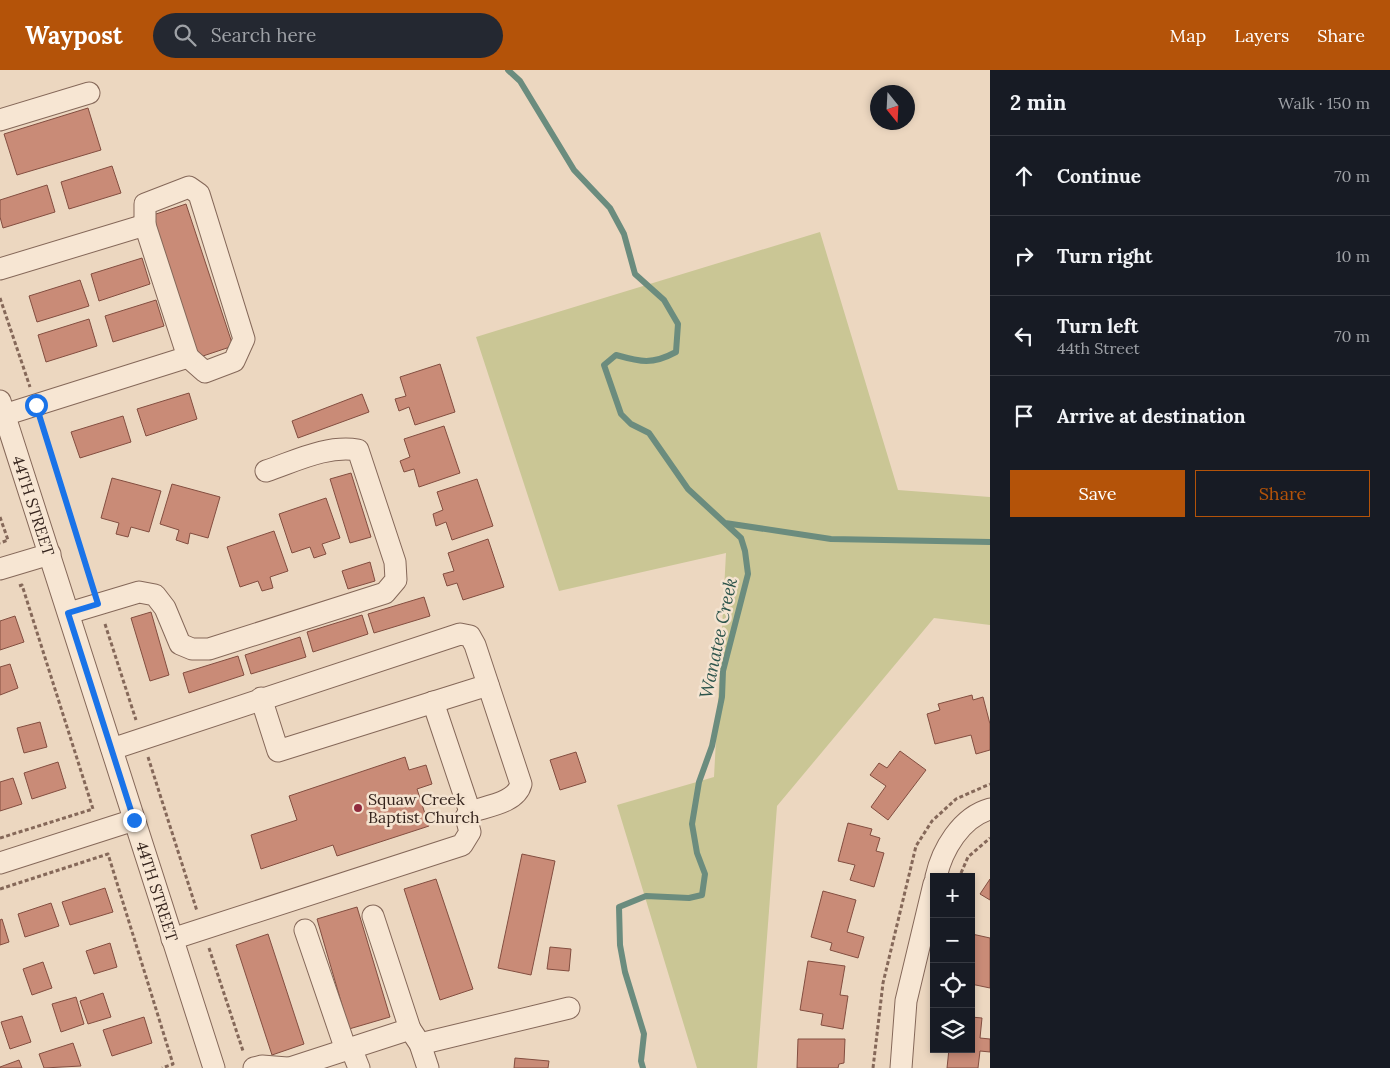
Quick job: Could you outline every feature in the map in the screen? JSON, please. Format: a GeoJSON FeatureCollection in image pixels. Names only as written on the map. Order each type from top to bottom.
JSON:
{"type":"FeatureCollection","features":[{"type":"Feature","properties":{"kind":"street"},"geometry":{"type":"LineString","coordinates":[[0,120],[89,93]]}},
{"type":"Feature","properties":{"kind":"street"},"geometry":{"type":"LineString","coordinates":[[189,187],[199,194],[244,339],[234,361],[205,372],[188,357],[145,225],[145,204],[189,187]]}},
{"type":"Feature","properties":{"kind":"street"},"geometry":{"type":"LineString","coordinates":[[0,269],[145,225]]}},
{"type":"Feature","properties":{"kind":"street"},"geometry":{"type":"LineString","coordinates":[[2,408],[36,405],[188,357]]}},
{"type":"Feature","properties":{"kind":"street","name":"44TH STREET"},"geometry":{"type":"LineString","coordinates":[[2,408],[214,1068]]}},
{"type":"Feature","properties":{"kind":"street"},"geometry":{"type":"LineString","coordinates":[[68,613],[139,592],[154,595],[164,608],[180,644],[192,649],[209,649],[385,593],[396,580],[395,562],[358,450],[346,448],[328,450],[266,471]]}},
{"type":"Feature","properties":{"kind":"street"},"geometry":{"type":"LineString","coordinates":[[0,569],[50,554]]}},
{"type":"Feature","properties":{"kind":"street"},"geometry":{"type":"LineString","coordinates":[[112,749],[261,698],[460,634],[470,636],[521,784],[518,793],[512,798],[470,812],[466,817],[470,832],[462,846],[172,939]]}},
{"type":"Feature","properties":{"kind":"street"},"geometry":{"type":"LineString","coordinates":[[261,698],[278,751],[488,685]]}},
{"type":"Feature","properties":{"kind":"street"},"geometry":{"type":"LineString","coordinates":[[433,702],[470,812]]}},
{"type":"Feature","properties":{"kind":"street"},"geometry":{"type":"LineString","coordinates":[[937,873],[940,859],[960,828],[990,809]]}},
{"type":"Feature","properties":{"kind":"street"},"geometry":{"type":"LineString","coordinates":[[0,863],[134,820]]}},
{"type":"Feature","properties":{"kind":"street"},"geometry":{"type":"LineString","coordinates":[[900,1068],[906,1001],[930,901]]}},
{"type":"Feature","properties":{"kind":"street"},"geometry":{"type":"LineString","coordinates":[[374,916],[415,1036],[428,1068]]}},
{"type":"Feature","properties":{"kind":"street"},"geometry":{"type":"LineString","coordinates":[[305,930],[348,1049],[359,1068]]}},
{"type":"Feature","properties":{"kind":"street"},"geometry":{"type":"LineString","coordinates":[[249,1063],[288,1068],[348,1049],[569,1008]]}},
{"type":"Feature","properties":{"kind":"path"},"geometry":{"type":"LineString","coordinates":[[0,298],[36,405],[203,929],[249,1063]]}},
{"type":"Feature","properties":{"kind":"path"},"geometry":{"type":"LineString","coordinates":[[0,517],[8,540],[0,542]]}},
{"type":"Feature","properties":{"kind":"path"},"geometry":{"type":"LineString","coordinates":[[0,838],[93,809],[22,585],[14,588]]}},
{"type":"Feature","properties":{"kind":"path"},"geometry":{"type":"LineString","coordinates":[[961,873],[968,857],[990,838]]}},
{"type":"Feature","properties":{"kind":"path"},"geometry":{"type":"LineString","coordinates":[[0,889],[108,854],[174,1064],[162,1068]]}},
{"type":"Feature","properties":{"kind":"shaded area"},"geometry":{"type":"Polygon","coordinates":[[[820,232],[898,490],[990,497],[990,625],[934,618],[777,806],[757,1068],[697,1068],[617,805],[714,777],[726,553],[559,591],[476,337],[820,232]]]}},
{"type":"Feature","properties":{"kind":"building"},"geometry":{"type":"Polygon","coordinates":[[[88,108],[101,150],[17,175],[4,134],[88,108]]]}},
{"type":"Feature","properties":{"kind":"building"},"geometry":{"type":"Polygon","coordinates":[[[112,166],[121,193],[69,209],[61,182],[112,166]]]}},
{"type":"Feature","properties":{"kind":"building"},"geometry":{"type":"Polygon","coordinates":[[[47,185],[55,212],[3,228],[0,217],[0,200],[47,185]]]}},
{"type":"Feature","properties":{"kind":"building"},"geometry":{"type":"Polygon","coordinates":[[[186,204],[233,346],[197,358],[150,216],[186,204]]]}},
{"type":"Feature","properties":{"kind":"building"},"geometry":{"type":"Polygon","coordinates":[[[142,258],[150,284],[99,301],[91,274],[142,258]]]}},
{"type":"Feature","properties":{"kind":"building"},"geometry":{"type":"Polygon","coordinates":[[[80,280],[89,306],[37,322],[29,296],[80,280]]]}},
{"type":"Feature","properties":{"kind":"building"},"geometry":{"type":"Polygon","coordinates":[[[156,300],[164,326],[113,342],[105,316],[156,300]]]}},
{"type":"Feature","properties":{"kind":"building"},"geometry":{"type":"Polygon","coordinates":[[[89,319],[97,346],[46,362],[38,335],[89,319]]]}},
{"type":"Feature","properties":{"kind":"building"},"geometry":{"type":"Polygon","coordinates":[[[440,364],[455,412],[415,425],[409,407],[399,411],[395,399],[406,396],[400,377],[440,364]]]}},
{"type":"Feature","properties":{"kind":"building"},"geometry":{"type":"Polygon","coordinates":[[[189,393],[197,419],[146,436],[137,409],[189,393]]]}},
{"type":"Feature","properties":{"kind":"building"},"geometry":{"type":"Polygon","coordinates":[[[362,394],[369,412],[298,438],[292,421],[362,394]]]}},
{"type":"Feature","properties":{"kind":"building"},"geometry":{"type":"Polygon","coordinates":[[[123,416],[131,442],[80,458],[71,432],[123,416]]]}},
{"type":"Feature","properties":{"kind":"building"},"geometry":{"type":"Polygon","coordinates":[[[444,426],[460,473],[419,487],[414,469],[404,472],[400,461],[410,457],[404,439],[444,426]]]}},
{"type":"Feature","properties":{"kind":"building"},"geometry":{"type":"Polygon","coordinates":[[[351,473],[371,537],[350,543],[330,479],[351,473]]]}},
{"type":"Feature","properties":{"kind":"building"},"geometry":{"type":"Polygon","coordinates":[[[112,478],[161,491],[149,532],[131,527],[128,537],[116,534],[119,523],[101,518],[112,478]]]}},
{"type":"Feature","properties":{"kind":"building"},"geometry":{"type":"Polygon","coordinates":[[[477,479],[493,526],[452,540],[446,522],[436,526],[433,514],[443,510],[437,492],[477,479]]]}},
{"type":"Feature","properties":{"kind":"building"},"geometry":{"type":"Polygon","coordinates":[[[172,484],[220,497],[208,538],[190,533],[188,544],[176,540],[179,530],[160,524],[172,484]]]}},
{"type":"Feature","properties":{"kind":"building"},"geometry":{"type":"Polygon","coordinates":[[[326,498],[340,538],[322,544],[326,554],[314,558],[310,547],[292,553],[279,514],[326,498]]]}},
{"type":"Feature","properties":{"kind":"building"},"geometry":{"type":"Polygon","coordinates":[[[274,531],[288,571],[270,577],[273,588],[262,591],[258,581],[240,587],[227,547],[274,531]]]}},
{"type":"Feature","properties":{"kind":"building"},"geometry":{"type":"Polygon","coordinates":[[[488,539],[504,587],[463,600],[457,583],[447,586],[443,574],[454,571],[448,553],[488,539]]]}},
{"type":"Feature","properties":{"kind":"building"},"geometry":{"type":"Polygon","coordinates":[[[370,562],[375,581],[348,589],[342,571],[370,562]]]}},
{"type":"Feature","properties":{"kind":"building"},"geometry":{"type":"Polygon","coordinates":[[[424,597],[430,616],[374,633],[368,614],[424,597]]]}},
{"type":"Feature","properties":{"kind":"building"},"geometry":{"type":"Polygon","coordinates":[[[151,612],[169,675],[150,681],[131,618],[151,612]]]}},
{"type":"Feature","properties":{"kind":"building"},"geometry":{"type":"Polygon","coordinates":[[[362,615],[368,634],[313,652],[307,632],[362,615]]]}},
{"type":"Feature","properties":{"kind":"building"},"geometry":{"type":"Polygon","coordinates":[[[15,616],[24,642],[0,650],[0,621],[15,616]]]}},
{"type":"Feature","properties":{"kind":"building"},"geometry":{"type":"Polygon","coordinates":[[[300,637],[306,657],[251,674],[245,655],[300,637]]]}},
{"type":"Feature","properties":{"kind":"building"},"geometry":{"type":"Polygon","coordinates":[[[238,656],[244,675],[189,693],[183,673],[238,656]]]}},
{"type":"Feature","properties":{"kind":"building"},"geometry":{"type":"Polygon","coordinates":[[[10,664],[18,688],[0,695],[0,667],[10,664]]]}},
{"type":"Feature","properties":{"kind":"building"},"geometry":{"type":"Polygon","coordinates":[[[972,695],[973,700],[983,697],[990,724],[990,750],[976,754],[971,735],[935,744],[927,714],[940,710],[938,704],[972,695]]]}},
{"type":"Feature","properties":{"kind":"building"},"geometry":{"type":"Polygon","coordinates":[[[40,722],[47,747],[24,753],[17,728],[40,722]]]}},
{"type":"Feature","properties":{"kind":"building"},"geometry":{"type":"Polygon","coordinates":[[[900,751],[926,770],[888,820],[871,807],[886,786],[870,775],[879,763],[887,768],[900,751]]]}},
{"type":"Feature","properties":{"kind":"building"},"geometry":{"type":"Polygon","coordinates":[[[576,752],[586,782],[560,790],[550,760],[576,752]]]}},
{"type":"Feature","properties":{"kind":"building","name":"Squaw Creek Baptist Church"},"geometry":{"type":"Polygon","coordinates":[[[405,757],[409,770],[426,765],[432,784],[417,789],[429,826],[337,856],[333,845],[261,869],[251,835],[297,820],[289,796],[405,757]]]}},
{"type":"Feature","properties":{"kind":"building"},"geometry":{"type":"Polygon","coordinates":[[[58,762],[66,788],[32,799],[24,773],[58,762]]]}},
{"type":"Feature","properties":{"kind":"building"},"geometry":{"type":"Polygon","coordinates":[[[13,778],[22,804],[0,811],[0,782],[13,778]]]}},
{"type":"Feature","properties":{"kind":"building"},"geometry":{"type":"Polygon","coordinates":[[[848,823],[872,829],[870,835],[880,838],[876,851],[884,853],[874,887],[850,880],[855,865],[838,861],[848,823]]]}},
{"type":"Feature","properties":{"kind":"building"},"geometry":{"type":"Polygon","coordinates":[[[522,854],[555,861],[531,975],[498,968],[522,854]]]}},
{"type":"Feature","properties":{"kind":"building"},"geometry":{"type":"Polygon","coordinates":[[[436,879],[473,989],[440,1000],[404,889],[436,879]]]}},
{"type":"Feature","properties":{"kind":"building"},"geometry":{"type":"Polygon","coordinates":[[[990,879],[990,900],[980,894],[990,879]]]}},
{"type":"Feature","properties":{"kind":"building"},"geometry":{"type":"Polygon","coordinates":[[[105,888],[113,912],[70,925],[62,902],[105,888]]]}},
{"type":"Feature","properties":{"kind":"building"},"geometry":{"type":"Polygon","coordinates":[[[823,891],[856,900],[847,932],[864,937],[858,958],[830,950],[832,943],[811,937],[823,891]]]}},
{"type":"Feature","properties":{"kind":"building"},"geometry":{"type":"Polygon","coordinates":[[[51,903],[59,926],[25,937],[18,914],[51,903]]]}},
{"type":"Feature","properties":{"kind":"building"},"geometry":{"type":"Polygon","coordinates":[[[357,907],[390,1017],[349,1029],[317,919],[357,907]]]}},
{"type":"Feature","properties":{"kind":"building"},"geometry":{"type":"Polygon","coordinates":[[[2,919],[9,942],[0,945],[0,920],[2,919]]]}},
{"type":"Feature","properties":{"kind":"building"},"geometry":{"type":"Polygon","coordinates":[[[268,934],[304,1044],[272,1055],[236,945],[268,934]]]}},
{"type":"Feature","properties":{"kind":"building"},"geometry":{"type":"Polygon","coordinates":[[[975,935],[990,938],[990,988],[975,985],[975,935]]]}},
{"type":"Feature","properties":{"kind":"building"},"geometry":{"type":"Polygon","coordinates":[[[110,943],[117,967],[94,974],[86,951],[110,943]]]}},
{"type":"Feature","properties":{"kind":"building"},"geometry":{"type":"Polygon","coordinates":[[[550,947],[571,949],[569,971],[547,969],[550,947]]]}},
{"type":"Feature","properties":{"kind":"building"},"geometry":{"type":"Polygon","coordinates":[[[808,961],[845,966],[840,995],[848,996],[843,1029],[821,1025],[823,1014],[800,1010],[808,961]]]}},
{"type":"Feature","properties":{"kind":"building"},"geometry":{"type":"Polygon","coordinates":[[[43,962],[52,988],[32,995],[23,969],[43,962]]]}},
{"type":"Feature","properties":{"kind":"building"},"geometry":{"type":"Polygon","coordinates":[[[103,993],[111,1017],[88,1024],[80,1001],[103,993]]]}},
{"type":"Feature","properties":{"kind":"building"},"geometry":{"type":"Polygon","coordinates":[[[76,997],[84,1024],[61,1032],[52,1004],[76,997]]]}},
{"type":"Feature","properties":{"kind":"building"},"geometry":{"type":"Polygon","coordinates":[[[22,1016],[31,1042],[10,1049],[1,1022],[22,1016]]]}},
{"type":"Feature","properties":{"kind":"building"},"geometry":{"type":"Polygon","coordinates":[[[144,1017],[152,1043],[112,1056],[103,1030],[144,1017]]]}},
{"type":"Feature","properties":{"kind":"building"},"geometry":{"type":"Polygon","coordinates":[[[975,1017],[982,1018],[980,1038],[990,1039],[990,1052],[980,1051],[978,1068],[947,1068],[949,1053],[975,1053],[975,1017]]]}},
{"type":"Feature","properties":{"kind":"building"},"geometry":{"type":"Polygon","coordinates":[[[798,1039],[845,1039],[844,1063],[839,1064],[838,1068],[797,1068],[798,1039]]]}},
{"type":"Feature","properties":{"kind":"building"},"geometry":{"type":"Polygon","coordinates":[[[73,1043],[81,1066],[44,1068],[39,1054],[73,1043]]]}},
{"type":"Feature","properties":{"kind":"building"},"geometry":{"type":"Polygon","coordinates":[[[515,1058],[549,1061],[548,1068],[514,1068],[515,1058]]]}},
{"type":"Feature","properties":{"kind":"building"},"geometry":{"type":"Polygon","coordinates":[[[19,1060],[22,1068],[0,1068],[0,1067],[19,1060]]]}},
{"type":"Feature","properties":{"kind":"waterway","name":"Wanatee Creek"},"geometry":{"type":"LineString","coordinates":[[508,70],[520,81],[574,170],[610,208],[624,234],[635,274],[664,300],[678,324],[676,352],[653,361],[616,355],[604,365],[621,414],[631,424],[649,433],[688,489],[741,538],[745,551],[748,574],[723,671],[722,697],[712,746],[699,782],[692,824],[697,853],[705,874],[702,895],[689,898],[646,896],[619,907],[620,945],[625,972],[644,1034],[641,1061],[643,1068]]}},
{"type":"Feature","properties":{"kind":"waterway"},"geometry":{"type":"LineString","coordinates":[[725,523],[831,539],[990,542]]}},
{"type":"Feature","properties":{"kind":"place","name":"Squaw Creek Baptist Church"},"geometry":{"type":"Point","coordinates":[358,808]}},
{"type":"Feature","properties":{"kind":"route"},"geometry":{"type":"LineString","coordinates":[[36,405],[98,604],[68,613],[134,820]]}}]}
